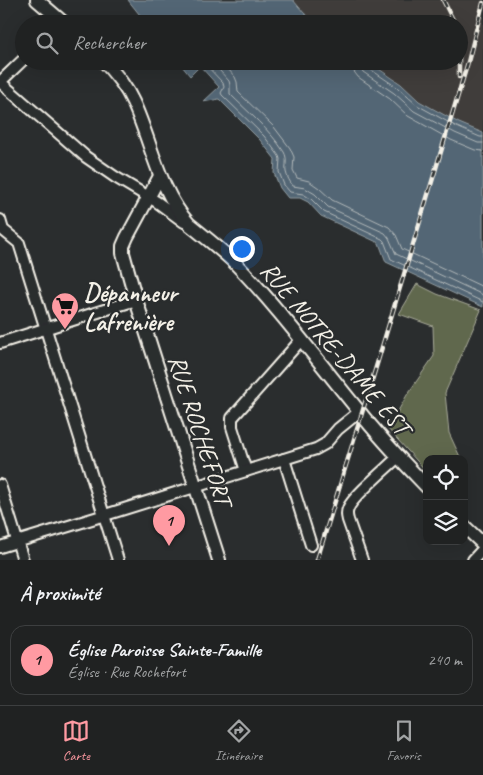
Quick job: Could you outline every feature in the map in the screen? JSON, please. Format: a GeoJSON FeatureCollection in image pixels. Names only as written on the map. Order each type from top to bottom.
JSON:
{"type":"FeatureCollection","features":[{"type":"Feature","properties":{"kind":"street"},"geometry":{"type":"LineString","coordinates":[[36,0],[53,15]]}},
{"type":"Feature","properties":{"kind":"street"},"geometry":{"type":"LineString","coordinates":[[15,68],[0,82],[86,157],[114,177],[157,202],[193,228]]}},
{"type":"Feature","properties":{"kind":"street","name":"RUE NOTRE-DAME EST"},"geometry":{"type":"LineString","coordinates":[[111,70],[132,101],[160,176],[183,217],[239,268],[262,293],[359,412],[423,483]]}},
{"type":"Feature","properties":{"kind":"street","name":"RUE ROCHEFORT"},"geometry":{"type":"LineString","coordinates":[[160,176],[127,237],[123,248],[124,259],[219,560]]}},
{"type":"Feature","properties":{"kind":"street"},"geometry":{"type":"LineString","coordinates":[[0,220],[3,230],[19,243],[118,560]]}},
{"type":"Feature","properties":{"kind":"street"},"geometry":{"type":"LineString","coordinates":[[0,343],[136,300]]}},
{"type":"Feature","properties":{"kind":"street"},"geometry":{"type":"LineString","coordinates":[[246,471],[232,427],[232,418],[301,340]]}},
{"type":"Feature","properties":{"kind":"street"},"geometry":{"type":"LineString","coordinates":[[0,547],[105,516],[322,446],[338,429],[359,412]]}},
{"type":"Feature","properties":{"kind":"street"},"geometry":{"type":"LineString","coordinates":[[362,560],[348,520],[348,508],[358,495],[398,457]]}},
{"type":"Feature","properties":{"kind":"street"},"geometry":{"type":"LineString","coordinates":[[284,459],[311,546]]}},
{"type":"Feature","properties":{"kind":"street"},"geometry":{"type":"LineString","coordinates":[[0,485],[23,560]]}},
{"type":"Feature","properties":{"kind":"street"},"geometry":{"type":"LineString","coordinates":[[468,530],[482,544],[474,560]]}},
{"type":"Feature","properties":{"kind":"shaded area"},"geometry":{"type":"Polygon","coordinates":[[[293,0],[483,0],[483,133],[459,123],[419,101],[401,84],[380,70],[468,70],[468,15],[306,15],[293,0]]]}},
{"type":"Feature","properties":{"kind":"green space"},"geometry":{"type":"Polygon","coordinates":[[[417,284],[437,294],[481,310],[445,393],[449,433],[459,455],[423,455],[423,468],[388,429],[407,395],[434,356],[433,326],[399,314],[417,284]]]}},
{"type":"Feature","properties":{"kind":"water"},"geometry":{"type":"Polygon","coordinates":[[[128,0],[293,0],[306,15],[140,15],[128,0]]]}},
{"type":"Feature","properties":{"kind":"water"},"geometry":{"type":"Polygon","coordinates":[[[185,70],[196,70],[190,76],[185,70]]]}},
{"type":"Feature","properties":{"kind":"water"},"geometry":{"type":"Polygon","coordinates":[[[204,70],[380,70],[401,84],[419,101],[459,123],[483,133],[483,307],[386,262],[379,243],[321,216],[308,202],[300,198],[288,198],[280,188],[274,173],[275,159],[260,140],[219,99],[203,102],[219,87],[204,70]]]}},
{"type":"Feature","properties":{"kind":"railway"},"geometry":{"type":"LineString","coordinates":[[443,0],[450,15]]}},
{"type":"Feature","properties":{"kind":"railway"},"geometry":{"type":"LineString","coordinates":[[468,62],[483,3]]}},
{"type":"Feature","properties":{"kind":"railway"},"geometry":{"type":"LineString","coordinates":[[459,70],[459,77]]}},
{"type":"Feature","properties":{"kind":"railway"},"geometry":{"type":"LineString","coordinates":[[317,560],[466,70]]}},
{"type":"Feature","properties":{"kind":"place","name":"Dépanneur Lafrenière"},"geometry":{"type":"Point","coordinates":[65,330]}},
{"type":"Feature","properties":{"kind":"place","name":"Église Paroisse Sainte-Famille"},"geometry":{"type":"Point","coordinates":[169,546]}}]}
